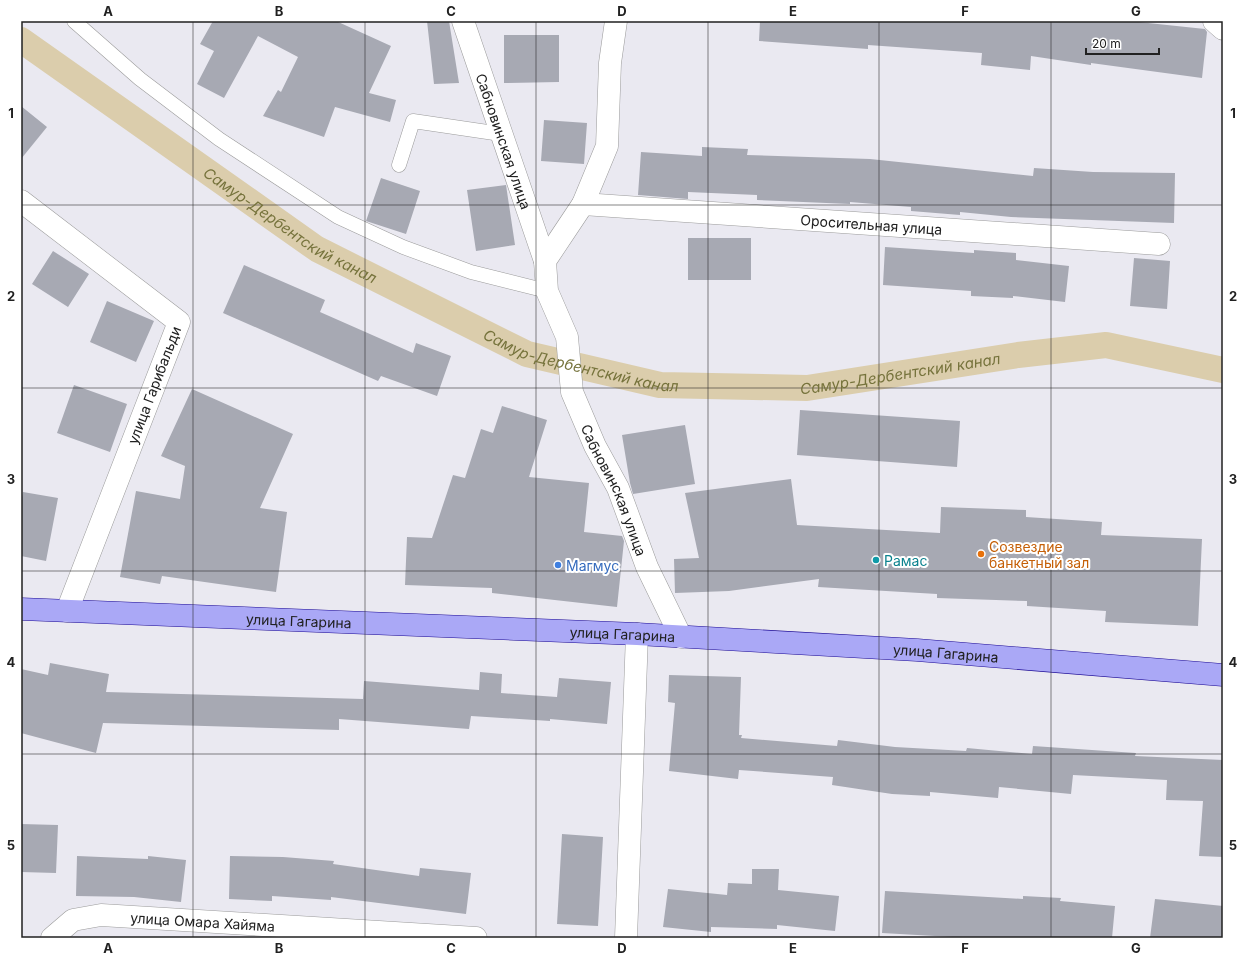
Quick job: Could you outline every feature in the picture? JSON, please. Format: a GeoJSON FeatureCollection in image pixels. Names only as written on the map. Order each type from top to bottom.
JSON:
{"type":"FeatureCollection","features":[{"type":"Feature","properties":{"kind":"main road","name":"улица Гагарина"},"geometry":{"type":"LineString","coordinates":[[21,609],[637,634],[918,650],[1223,675]]}},
{"type":"Feature","properties":{"kind":"street","name":"Сабновинская улица"},"geometry":{"type":"LineString","coordinates":[[463,21],[500,134],[545,261],[547,291],[567,337],[572,392],[595,446],[618,488],[647,567],[681,637]]}},
{"type":"Feature","properties":{"kind":"street"},"geometry":{"type":"LineString","coordinates":[[545,261],[584,204],[607,146],[610,63],[616,21]]}},
{"type":"Feature","properties":{"kind":"street"},"geometry":{"type":"LineString","coordinates":[[1214,21],[1223,29]]}},
{"type":"Feature","properties":{"kind":"street","name":"улица Гарибальди"},"geometry":{"type":"LineString","coordinates":[[21,201],[179,322],[66,611]]}},
{"type":"Feature","properties":{"kind":"street","name":"Оросительная улица"},"geometry":{"type":"LineString","coordinates":[[584,204],[1159,244]]}},
{"type":"Feature","properties":{"kind":"street"},"geometry":{"type":"LineString","coordinates":[[626,938],[637,634]]}},
{"type":"Feature","properties":{"kind":"street","name":"улица Омара Хайяма"},"geometry":{"type":"LineString","coordinates":[[52,938],[73,920],[101,915],[476,938]]}},
{"type":"Feature","properties":{"kind":"lane"},"geometry":{"type":"LineString","coordinates":[[74,21],[140,79],[219,139],[338,218],[403,247],[471,272],[547,291]]}},
{"type":"Feature","properties":{"kind":"lane"},"geometry":{"type":"LineString","coordinates":[[399,165],[413,121],[500,134]]}},
{"type":"Feature","properties":{"kind":"building"},"geometry":{"type":"Polygon","coordinates":[[[213,21],[336,21],[391,46],[369,93],[396,100],[390,122],[335,107],[324,137],[263,116],[278,90],[281,92],[298,57],[258,36],[224,98],[197,84],[214,51],[200,44],[213,21]]]}},
{"type":"Feature","properties":{"kind":"building"},"geometry":{"type":"Polygon","coordinates":[[[427,21],[449,21],[459,83],[434,84],[427,21]]]}},
{"type":"Feature","properties":{"kind":"building"},"geometry":{"type":"Polygon","coordinates":[[[760,21],[1129,21],[1205,29],[1207,32],[1202,78],[1091,63],[1091,65],[1031,56],[1030,70],[981,65],[982,53],[868,45],[868,49],[759,41],[760,21]]]}},
{"type":"Feature","properties":{"kind":"building"},"geometry":{"type":"Polygon","coordinates":[[[504,35],[559,35],[559,82],[504,83],[504,35]]]}},
{"type":"Feature","properties":{"kind":"building"},"geometry":{"type":"Polygon","coordinates":[[[21,106],[47,127],[21,159],[21,106]]]}},
{"type":"Feature","properties":{"kind":"building"},"geometry":{"type":"Polygon","coordinates":[[[544,120],[587,123],[584,164],[541,161],[544,120]]]}},
{"type":"Feature","properties":{"kind":"building"},"geometry":{"type":"Polygon","coordinates":[[[702,147],[748,149],[747,155],[870,159],[1033,176],[1034,168],[1093,172],[1175,173],[1174,223],[1011,217],[960,212],[960,215],[911,211],[911,207],[850,202],[850,204],[757,200],[757,195],[688,192],[688,199],[638,195],[641,152],[702,156],[702,147]]]}},
{"type":"Feature","properties":{"kind":"building"},"geometry":{"type":"Polygon","coordinates":[[[381,178],[420,191],[406,234],[366,221],[381,178]]]}},
{"type":"Feature","properties":{"kind":"building"},"geometry":{"type":"Polygon","coordinates":[[[506,185],[515,245],[476,251],[467,190],[506,185]]]}},
{"type":"Feature","properties":{"kind":"building"},"geometry":{"type":"Polygon","coordinates":[[[688,238],[751,238],[751,280],[688,280],[688,238]]]}},
{"type":"Feature","properties":{"kind":"building"},"geometry":{"type":"Polygon","coordinates":[[[885,247],[974,253],[974,250],[1016,253],[1016,260],[1069,266],[1065,302],[1013,296],[1013,298],[971,296],[971,291],[883,285],[885,247]]]}},
{"type":"Feature","properties":{"kind":"building"},"geometry":{"type":"Polygon","coordinates":[[[53,251],[89,274],[68,307],[32,284],[53,251]]]}},
{"type":"Feature","properties":{"kind":"building"},"geometry":{"type":"Polygon","coordinates":[[[1134,258],[1170,261],[1167,309],[1130,306],[1134,258]]]}},
{"type":"Feature","properties":{"kind":"building"},"geometry":{"type":"Polygon","coordinates":[[[244,265],[325,300],[320,312],[413,353],[416,343],[451,356],[437,396],[381,376],[378,381],[223,313],[244,265]]]}},
{"type":"Feature","properties":{"kind":"building"},"geometry":{"type":"Polygon","coordinates":[[[107,301],[154,321],[136,362],[90,342],[107,301]]]}},
{"type":"Feature","properties":{"kind":"building"},"geometry":{"type":"Polygon","coordinates":[[[74,385],[127,404],[110,452],[57,433],[74,385]]]}},
{"type":"Feature","properties":{"kind":"building"},"geometry":{"type":"Polygon","coordinates":[[[192,389],[293,434],[260,508],[287,512],[276,592],[162,576],[160,584],[120,577],[136,491],[180,499],[185,466],[161,456],[192,389]]]}},
{"type":"Feature","properties":{"kind":"building"},"geometry":{"type":"Polygon","coordinates":[[[502,406],[547,420],[529,477],[589,483],[584,532],[622,536],[624,541],[617,607],[492,593],[492,588],[405,585],[407,537],[432,538],[453,475],[465,478],[481,429],[493,433],[502,406]]]}},
{"type":"Feature","properties":{"kind":"building"},"geometry":{"type":"Polygon","coordinates":[[[800,410],[960,421],[957,467],[797,455],[800,410]]]}},
{"type":"Feature","properties":{"kind":"building"},"geometry":{"type":"Polygon","coordinates":[[[685,425],[695,484],[633,494],[622,435],[685,425]]]}},
{"type":"Feature","properties":{"kind":"building"},"geometry":{"type":"Polygon","coordinates":[[[791,479],[797,525],[940,533],[941,507],[1026,510],[1026,517],[1102,522],[1101,535],[1202,539],[1198,626],[1105,622],[1106,611],[1027,606],[1027,601],[937,598],[937,594],[818,587],[819,579],[729,591],[675,593],[674,559],[699,558],[685,493],[791,479]]]}},
{"type":"Feature","properties":{"kind":"building"},"geometry":{"type":"Polygon","coordinates":[[[23,492],[58,498],[46,561],[21,556],[21,503],[23,492]]]}},
{"type":"Feature","properties":{"kind":"building"},"geometry":{"type":"Polygon","coordinates":[[[50,663],[109,674],[106,692],[363,699],[364,681],[479,690],[480,672],[502,674],[501,693],[557,697],[559,678],[611,682],[607,724],[550,719],[550,721],[471,716],[469,729],[339,719],[339,730],[103,723],[96,753],[21,733],[21,669],[48,675],[50,663]]]}},
{"type":"Feature","properties":{"kind":"building"},"geometry":{"type":"Polygon","coordinates":[[[669,675],[741,677],[739,735],[742,735],[741,738],[837,746],[838,740],[895,747],[966,751],[967,748],[1032,754],[1033,746],[1136,753],[1135,756],[1223,760],[1223,857],[1199,856],[1203,801],[1166,800],[1167,780],[1073,775],[1071,794],[999,787],[998,798],[930,792],[930,796],[892,794],[832,785],[833,777],[739,770],[738,779],[669,771],[675,703],[668,702],[669,675]]]}},
{"type":"Feature","properties":{"kind":"building"},"geometry":{"type":"Polygon","coordinates":[[[21,824],[58,825],[56,873],[21,872],[21,824]]]}},
{"type":"Feature","properties":{"kind":"building"},"geometry":{"type":"Polygon","coordinates":[[[562,834],[603,837],[598,926],[557,924],[562,834]]]}},
{"type":"Feature","properties":{"kind":"building"},"geometry":{"type":"Polygon","coordinates":[[[77,856],[148,859],[148,856],[186,860],[181,902],[134,897],[76,896],[77,856]]]}},
{"type":"Feature","properties":{"kind":"building"},"geometry":{"type":"Polygon","coordinates":[[[230,856],[283,857],[334,861],[333,864],[419,876],[420,868],[471,873],[466,914],[331,897],[331,900],[272,896],[272,901],[229,899],[230,856]]]}},
{"type":"Feature","properties":{"kind":"building"},"geometry":{"type":"Polygon","coordinates":[[[752,869],[779,869],[778,890],[839,896],[835,931],[777,925],[777,929],[711,927],[711,932],[663,927],[668,889],[727,895],[728,883],[752,884],[752,869]]]}},
{"type":"Feature","properties":{"kind":"building"},"geometry":{"type":"Polygon","coordinates":[[[885,891],[1023,899],[1023,896],[1061,898],[1060,901],[1115,906],[1112,938],[970,938],[882,933],[885,891]]]}},
{"type":"Feature","properties":{"kind":"building"},"geometry":{"type":"Polygon","coordinates":[[[1155,899],[1223,906],[1223,938],[1150,938],[1155,899]]]}},
{"type":"Feature","properties":{"kind":"waterway","name":"Самур-Дербентский канал"},"geometry":{"type":"LineString","coordinates":[[21,40],[317,249],[527,354],[660,385],[807,388],[1018,355],[1106,345],[1223,370]]}},
{"type":"Feature","properties":{"kind":"place","name":"Созвездие банкетный зал"},"geometry":{"type":"Point","coordinates":[981,554]}},
{"type":"Feature","properties":{"kind":"place","name":"Рамас"},"geometry":{"type":"Point","coordinates":[876,560]}},
{"type":"Feature","properties":{"kind":"place","name":"Магмус"},"geometry":{"type":"Point","coordinates":[558,565]}}]}
